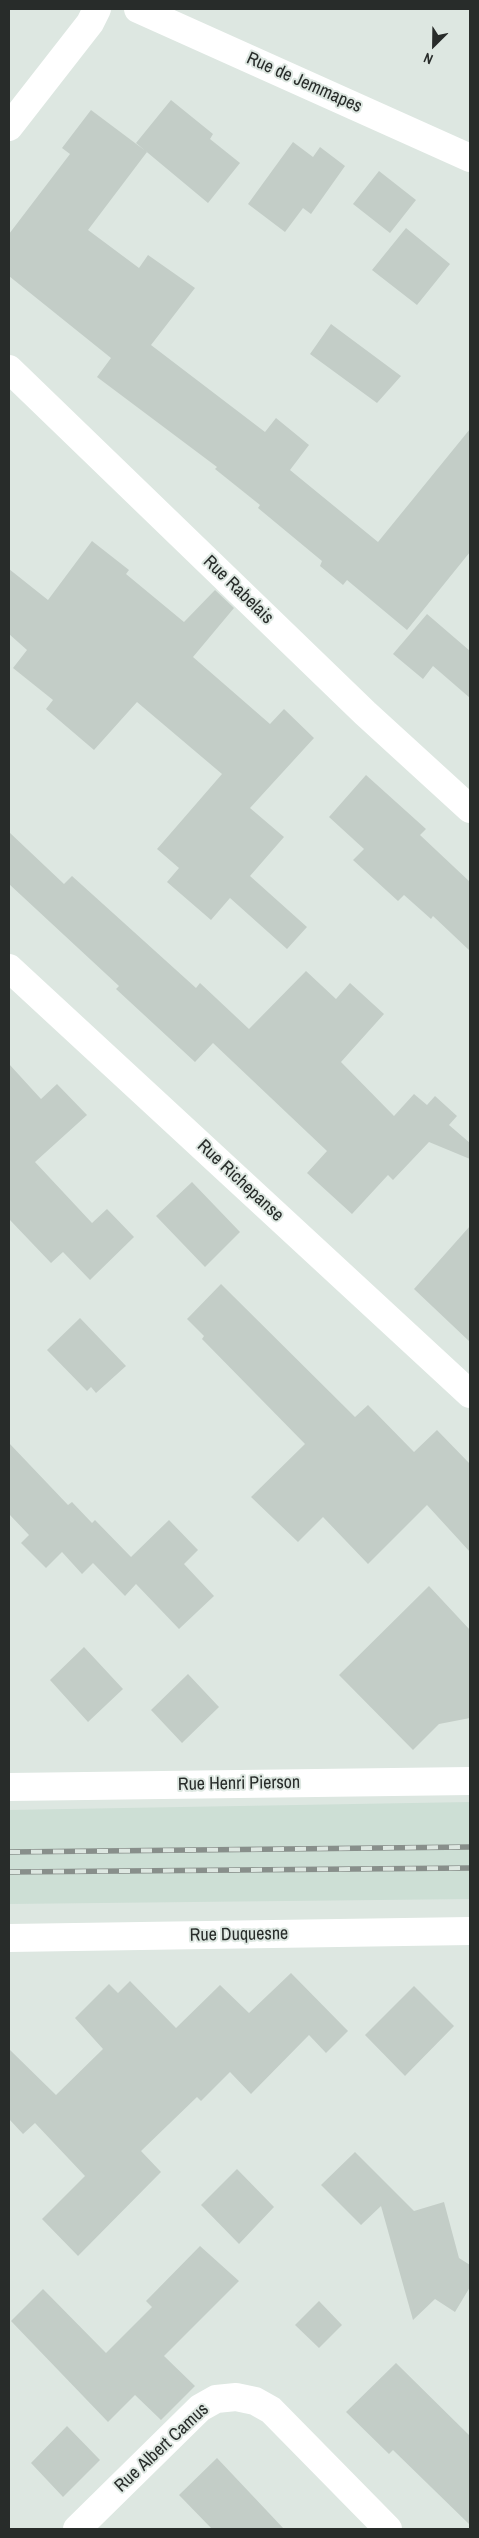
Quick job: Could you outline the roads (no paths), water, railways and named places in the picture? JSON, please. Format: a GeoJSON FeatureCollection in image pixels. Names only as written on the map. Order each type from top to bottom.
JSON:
{"type":"FeatureCollection","features":[{"type":"Feature","properties":{"kind":"street"},"geometry":{"type":"LineString","coordinates":[[9,127],[90,23],[97,9]]}},
{"type":"Feature","properties":{"kind":"street","name":"Rue de Jemmapes"},"geometry":{"type":"LineString","coordinates":[[138,9],[470,158]]}},
{"type":"Feature","properties":{"kind":"street","name":"Rue Rabelais"},"geometry":{"type":"LineString","coordinates":[[9,369],[365,713],[470,809]]}},
{"type":"Feature","properties":{"kind":"street","name":"Rue Richepanse"},"geometry":{"type":"LineString","coordinates":[[9,968],[470,1394]]}},
{"type":"Feature","properties":{"kind":"street","name":"Rue Henri Pierson"},"geometry":{"type":"LineString","coordinates":[[9,1787],[470,1781]]}},
{"type":"Feature","properties":{"kind":"street","name":"Rue Duquesne"},"geometry":{"type":"LineString","coordinates":[[9,1938],[470,1931]]}},
{"type":"Feature","properties":{"kind":"street","name":"Rue Albert Camus"},"geometry":{"type":"LineString","coordinates":[[77,2529],[200,2408],[216,2399],[236,2397],[255,2401],[271,2410],[388,2529]]}},
{"type":"Feature","properties":{"kind":"railway"},"geometry":{"type":"LineString","coordinates":[[9,1852],[470,1847]]}},
{"type":"Feature","properties":{"kind":"railway"},"geometry":{"type":"LineString","coordinates":[[9,1872],[470,1868]]}}]}
